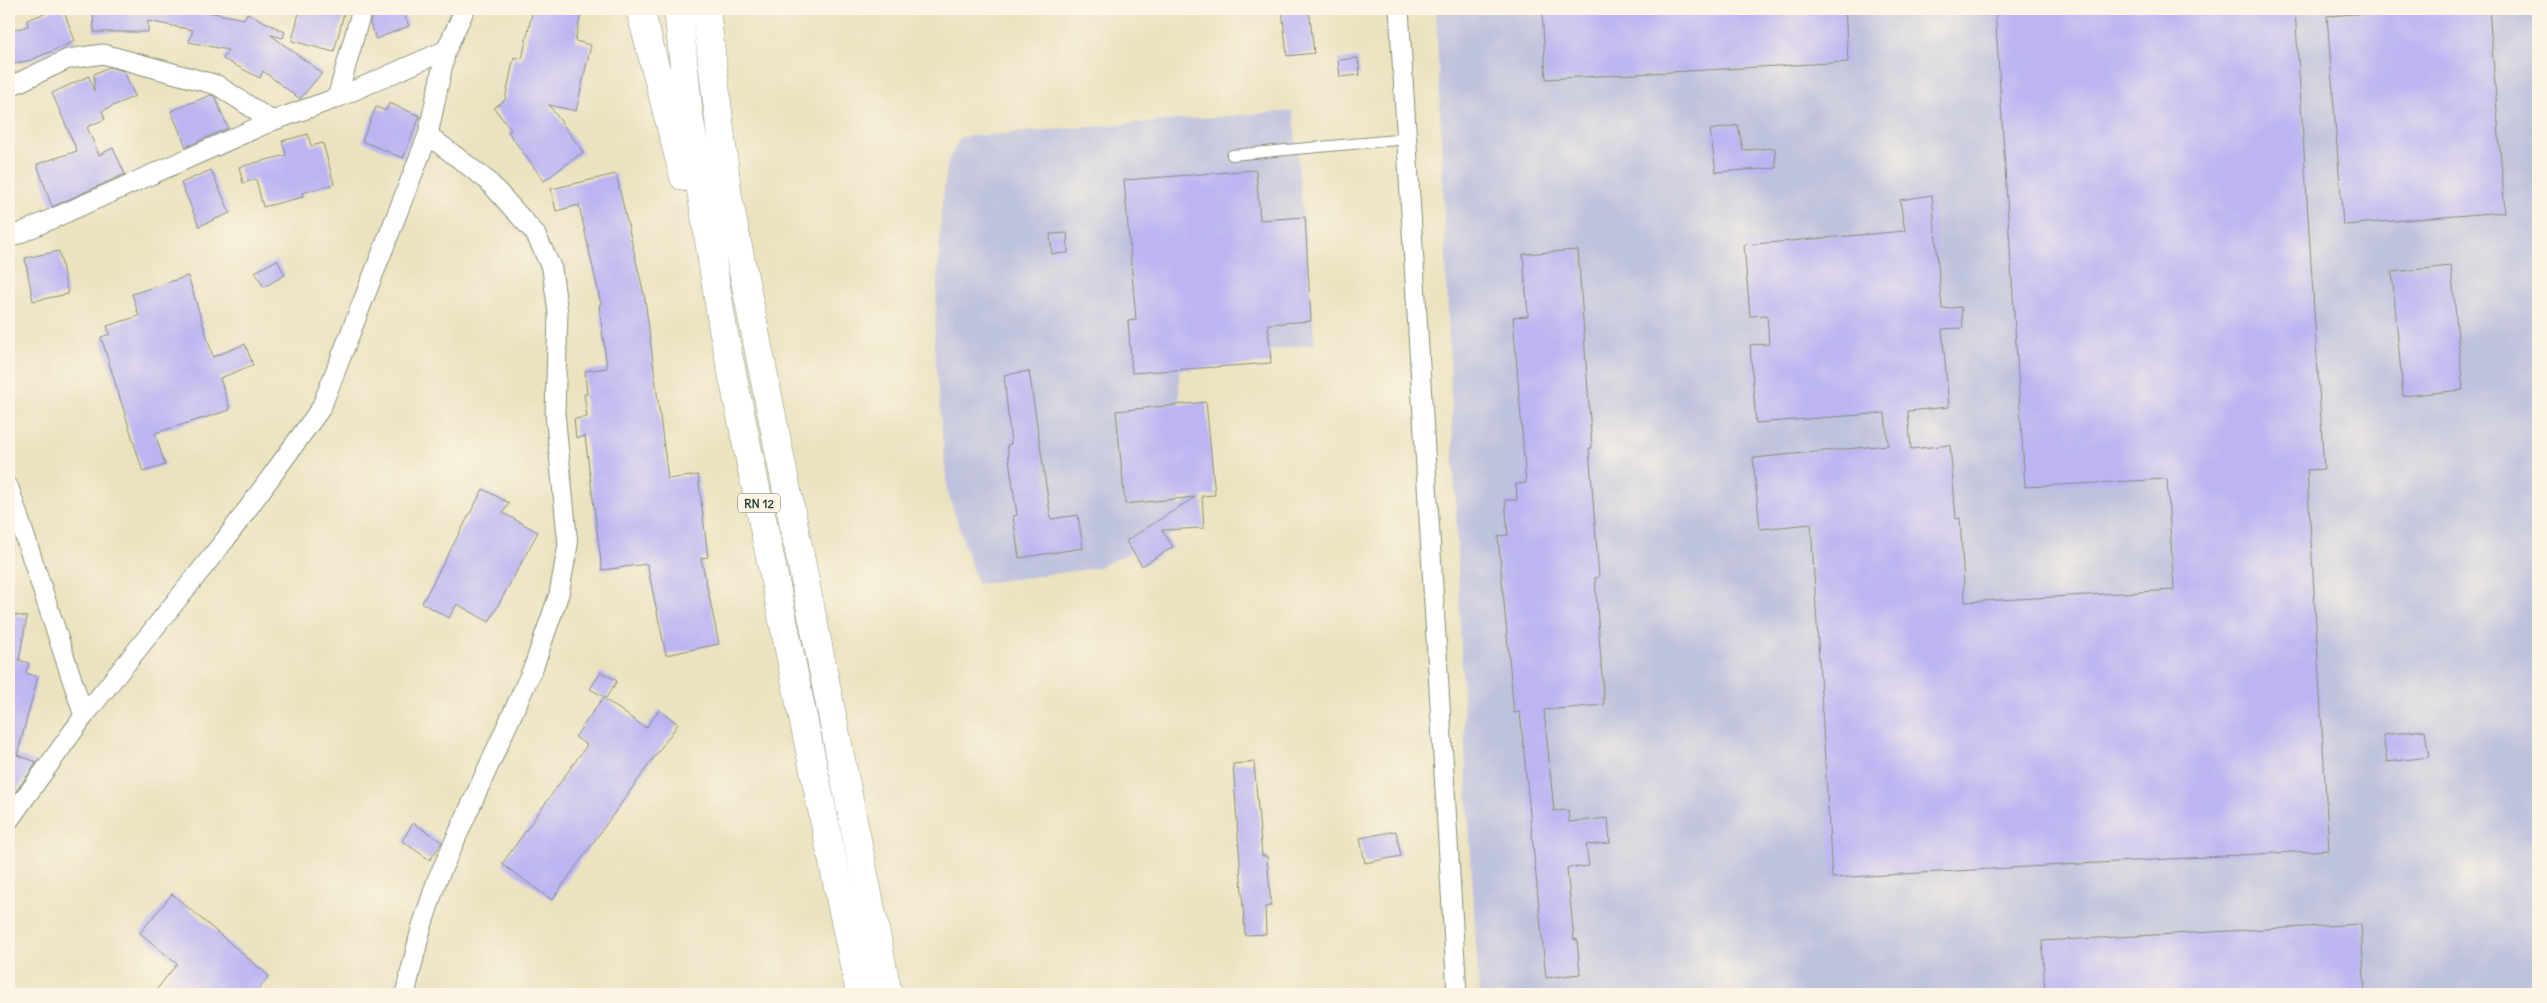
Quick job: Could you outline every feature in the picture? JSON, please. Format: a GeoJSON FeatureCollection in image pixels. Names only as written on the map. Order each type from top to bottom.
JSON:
{"type":"FeatureCollection","features":[{"type":"Feature","properties":{"kind":"highway"},"geometry":{"type":"LineString","coordinates":[[640,9],[684,177],[700,221],[711,243]]}},
{"type":"Feature","properties":{"kind":"highway","name":"RN 12"},"geometry":{"type":"LineString","coordinates":[[678,9],[689,115],[725,339],[860,994]]}},
{"type":"Feature","properties":{"kind":"highway","name":"RN 12"},"geometry":{"type":"LineString","coordinates":[[706,9],[728,197],[888,994]]}},
{"type":"Feature","properties":{"kind":"street"},"geometry":{"type":"LineString","coordinates":[[337,98],[362,9]]}},
{"type":"Feature","properties":{"kind":"street"},"geometry":{"type":"LineString","coordinates":[[9,820],[84,716],[225,540],[321,408],[428,134],[446,50],[465,9]]}},
{"type":"Feature","properties":{"kind":"street"},"geometry":{"type":"LineString","coordinates":[[1399,9],[1457,994]]}},
{"type":"Feature","properties":{"kind":"street"},"geometry":{"type":"LineString","coordinates":[[9,238],[272,121],[337,98],[446,50]]}},
{"type":"Feature","properties":{"kind":"street"},"geometry":{"type":"LineString","coordinates":[[9,87],[68,59],[103,54],[217,85],[272,121]]}},
{"type":"Feature","properties":{"kind":"street"},"geometry":{"type":"LineString","coordinates":[[405,994],[421,929],[436,880],[534,666],[559,594],[568,545],[555,413],[558,313],[552,269],[535,233],[488,181],[428,134]]}},
{"type":"Feature","properties":{"kind":"street"},"geometry":{"type":"LineString","coordinates":[[9,488],[84,716]]}},
{"type":"Feature","properties":{"kind":"lane"},"geometry":{"type":"LineString","coordinates":[[1232,155],[1406,139]]}},
{"type":"Feature","properties":{"kind":"shaded area"},"geometry":{"type":"Polygon","coordinates":[[[1436,9],[2538,9],[2538,994],[1479,994],[1466,773],[1436,9]]]}},
{"type":"Feature","properties":{"kind":"shaded area"},"geometry":{"type":"Polygon","coordinates":[[[1293,111],[1315,343],[1179,366],[1180,531],[1096,568],[977,584],[947,489],[934,345],[941,213],[948,161],[960,137],[1293,111]]]}},
{"type":"Feature","properties":{"kind":"building"},"geometry":{"type":"Polygon","coordinates":[[[57,9],[63,9],[75,41],[31,60],[9,65],[9,31],[28,26],[27,20],[57,9]]]}},
{"type":"Feature","properties":{"kind":"building"},"geometry":{"type":"Polygon","coordinates":[[[93,9],[193,9],[244,19],[247,13],[285,32],[283,38],[271,35],[322,73],[300,99],[263,71],[260,78],[223,59],[228,50],[189,42],[193,30],[148,21],[148,32],[94,32],[93,9]]]}},
{"type":"Feature","properties":{"kind":"building"},"geometry":{"type":"Polygon","coordinates":[[[300,9],[345,9],[334,52],[292,41],[300,9]]]}},
{"type":"Feature","properties":{"kind":"building"},"geometry":{"type":"Polygon","coordinates":[[[381,9],[402,9],[409,26],[376,39],[370,23],[373,12],[381,9]]]}},
{"type":"Feature","properties":{"kind":"building"},"geometry":{"type":"Polygon","coordinates":[[[533,9],[582,9],[575,41],[591,45],[576,111],[549,105],[583,152],[544,181],[508,132],[511,130],[494,108],[505,100],[514,57],[522,59],[533,9]]]}},
{"type":"Feature","properties":{"kind":"building"},"geometry":{"type":"Polygon","coordinates":[[[1282,9],[1309,9],[1314,53],[1287,56],[1282,9]]]}},
{"type":"Feature","properties":{"kind":"building"},"geometry":{"type":"Polygon","coordinates":[[[1542,9],[1845,9],[1848,62],[1546,79],[1542,9]]]}},
{"type":"Feature","properties":{"kind":"building"},"geometry":{"type":"Polygon","coordinates":[[[1995,9],[2295,9],[2324,469],[2307,470],[2329,850],[1832,878],[1811,524],[1760,529],[1753,458],[1888,445],[1885,413],[1756,423],[1750,345],[1769,344],[1767,315],[1750,316],[1744,245],[1905,231],[1900,200],[1932,195],[1942,309],[1961,307],[1963,328],[1942,329],[1949,407],[1908,411],[1911,449],[1950,445],[1956,519],[1960,518],[1965,602],[2174,590],[2167,479],[2025,487],[1995,9]]]}},
{"type":"Feature","properties":{"kind":"building"},"geometry":{"type":"Polygon","coordinates":[[[2429,9],[2489,9],[2505,212],[2343,225],[2327,16],[2429,9]]]}},
{"type":"Feature","properties":{"kind":"building"},"geometry":{"type":"Polygon","coordinates":[[[1358,58],[1360,75],[1340,77],[1338,60],[1358,58]]]}},
{"type":"Feature","properties":{"kind":"building"},"geometry":{"type":"Polygon","coordinates":[[[109,67],[124,71],[135,96],[102,111],[105,119],[87,127],[99,155],[113,148],[125,174],[52,207],[37,164],[77,151],[52,93],[89,76],[94,91],[94,74],[109,67]]]}},
{"type":"Feature","properties":{"kind":"building"},"geometry":{"type":"Polygon","coordinates":[[[211,95],[215,97],[228,128],[186,147],[171,111],[211,95]]]}},
{"type":"Feature","properties":{"kind":"building"},"geometry":{"type":"Polygon","coordinates":[[[389,103],[420,116],[403,158],[362,141],[376,107],[386,111],[389,103]]]}},
{"type":"Feature","properties":{"kind":"building"},"geometry":{"type":"Polygon","coordinates":[[[1738,125],[1743,150],[1775,148],[1776,168],[1716,172],[1710,130],[1738,125]]]}},
{"type":"Feature","properties":{"kind":"building"},"geometry":{"type":"Polygon","coordinates":[[[308,134],[311,146],[323,143],[334,184],[302,193],[303,197],[263,207],[256,179],[243,183],[239,167],[286,155],[282,141],[308,134]]]}},
{"type":"Feature","properties":{"kind":"building"},"geometry":{"type":"Polygon","coordinates":[[[211,170],[230,213],[199,226],[181,183],[211,170]]]}},
{"type":"Feature","properties":{"kind":"building"},"geometry":{"type":"Polygon","coordinates":[[[1256,170],[1260,220],[1305,217],[1311,321],[1268,324],[1271,363],[1132,373],[1128,321],[1136,320],[1124,180],[1256,170]]]}},
{"type":"Feature","properties":{"kind":"building"},"geometry":{"type":"Polygon","coordinates":[[[616,174],[645,299],[668,479],[698,475],[708,557],[701,558],[719,644],[666,655],[647,564],[602,570],[585,436],[576,438],[574,419],[587,417],[584,394],[587,394],[585,371],[607,368],[599,305],[601,304],[579,205],[556,211],[551,189],[616,174]]]}},
{"type":"Feature","properties":{"kind":"building"},"geometry":{"type":"Polygon","coordinates":[[[1067,233],[1068,253],[1052,254],[1050,234],[1067,233]]]}},
{"type":"Feature","properties":{"kind":"building"},"geometry":{"type":"Polygon","coordinates":[[[1578,250],[1592,448],[1589,448],[1599,577],[1595,578],[1604,705],[1544,710],[1554,811],[1568,810],[1569,822],[1608,818],[1610,843],[1586,845],[1589,866],[1567,868],[1574,940],[1577,939],[1580,974],[1546,978],[1520,712],[1514,713],[1498,536],[1508,535],[1505,500],[1517,500],[1516,484],[1526,483],[1513,317],[1528,316],[1523,254],[1578,250]]]}},
{"type":"Feature","properties":{"kind":"building"},"geometry":{"type":"Polygon","coordinates":[[[59,251],[68,294],[33,301],[25,258],[59,251]]]}},
{"type":"Feature","properties":{"kind":"building"},"geometry":{"type":"Polygon","coordinates":[[[277,260],[285,275],[264,287],[255,272],[277,260]]]}},
{"type":"Feature","properties":{"kind":"building"},"geometry":{"type":"Polygon","coordinates":[[[2451,266],[2463,390],[2403,396],[2392,272],[2451,266]]]}},
{"type":"Feature","properties":{"kind":"building"},"geometry":{"type":"Polygon","coordinates":[[[188,276],[213,357],[245,344],[253,365],[220,378],[230,410],[155,433],[165,465],[143,472],[101,337],[110,334],[107,326],[139,316],[132,294],[188,276]]]}},
{"type":"Feature","properties":{"kind":"building"},"geometry":{"type":"Polygon","coordinates":[[[1029,371],[1051,519],[1078,515],[1083,548],[1019,558],[1013,516],[1017,515],[1007,445],[1011,444],[1004,375],[1029,371]]]}},
{"type":"Feature","properties":{"kind":"building"},"geometry":{"type":"Polygon","coordinates":[[[1206,402],[1215,495],[1202,496],[1204,528],[1162,530],[1173,547],[1142,566],[1126,541],[1195,497],[1125,504],[1116,411],[1206,402]]]}},
{"type":"Feature","properties":{"kind":"building"},"geometry":{"type":"Polygon","coordinates":[[[483,489],[509,503],[503,513],[538,532],[489,622],[457,604],[449,618],[422,603],[483,489]]]}},
{"type":"Feature","properties":{"kind":"building"},"geometry":{"type":"Polygon","coordinates":[[[9,614],[27,617],[19,660],[29,663],[26,673],[38,677],[17,755],[37,762],[9,801],[9,614]]]}},
{"type":"Feature","properties":{"kind":"building"},"geometry":{"type":"Polygon","coordinates":[[[601,672],[617,681],[606,698],[590,689],[601,672]]]}},
{"type":"Feature","properties":{"kind":"building"},"geometry":{"type":"Polygon","coordinates":[[[603,698],[646,728],[659,710],[678,724],[552,900],[502,864],[587,745],[575,737],[603,698]]]}},
{"type":"Feature","properties":{"kind":"building"},"geometry":{"type":"Polygon","coordinates":[[[2425,730],[2429,757],[2387,762],[2383,735],[2425,730]]]}},
{"type":"Feature","properties":{"kind":"building"},"geometry":{"type":"Polygon","coordinates":[[[1254,762],[1262,856],[1267,856],[1271,906],[1265,907],[1266,934],[1245,935],[1233,764],[1254,762]]]}},
{"type":"Feature","properties":{"kind":"building"},"geometry":{"type":"Polygon","coordinates":[[[413,823],[442,842],[430,860],[402,841],[413,823]]]}},
{"type":"Feature","properties":{"kind":"building"},"geometry":{"type":"Polygon","coordinates":[[[1396,831],[1401,856],[1365,863],[1360,838],[1396,831]]]}},
{"type":"Feature","properties":{"kind":"building"},"geometry":{"type":"Polygon","coordinates":[[[172,894],[269,976],[255,994],[153,994],[177,964],[140,933],[172,894]]]}},
{"type":"Feature","properties":{"kind":"building"},"geometry":{"type":"Polygon","coordinates":[[[2361,924],[2365,994],[2045,994],[2042,941],[2361,924]]]}}]}
